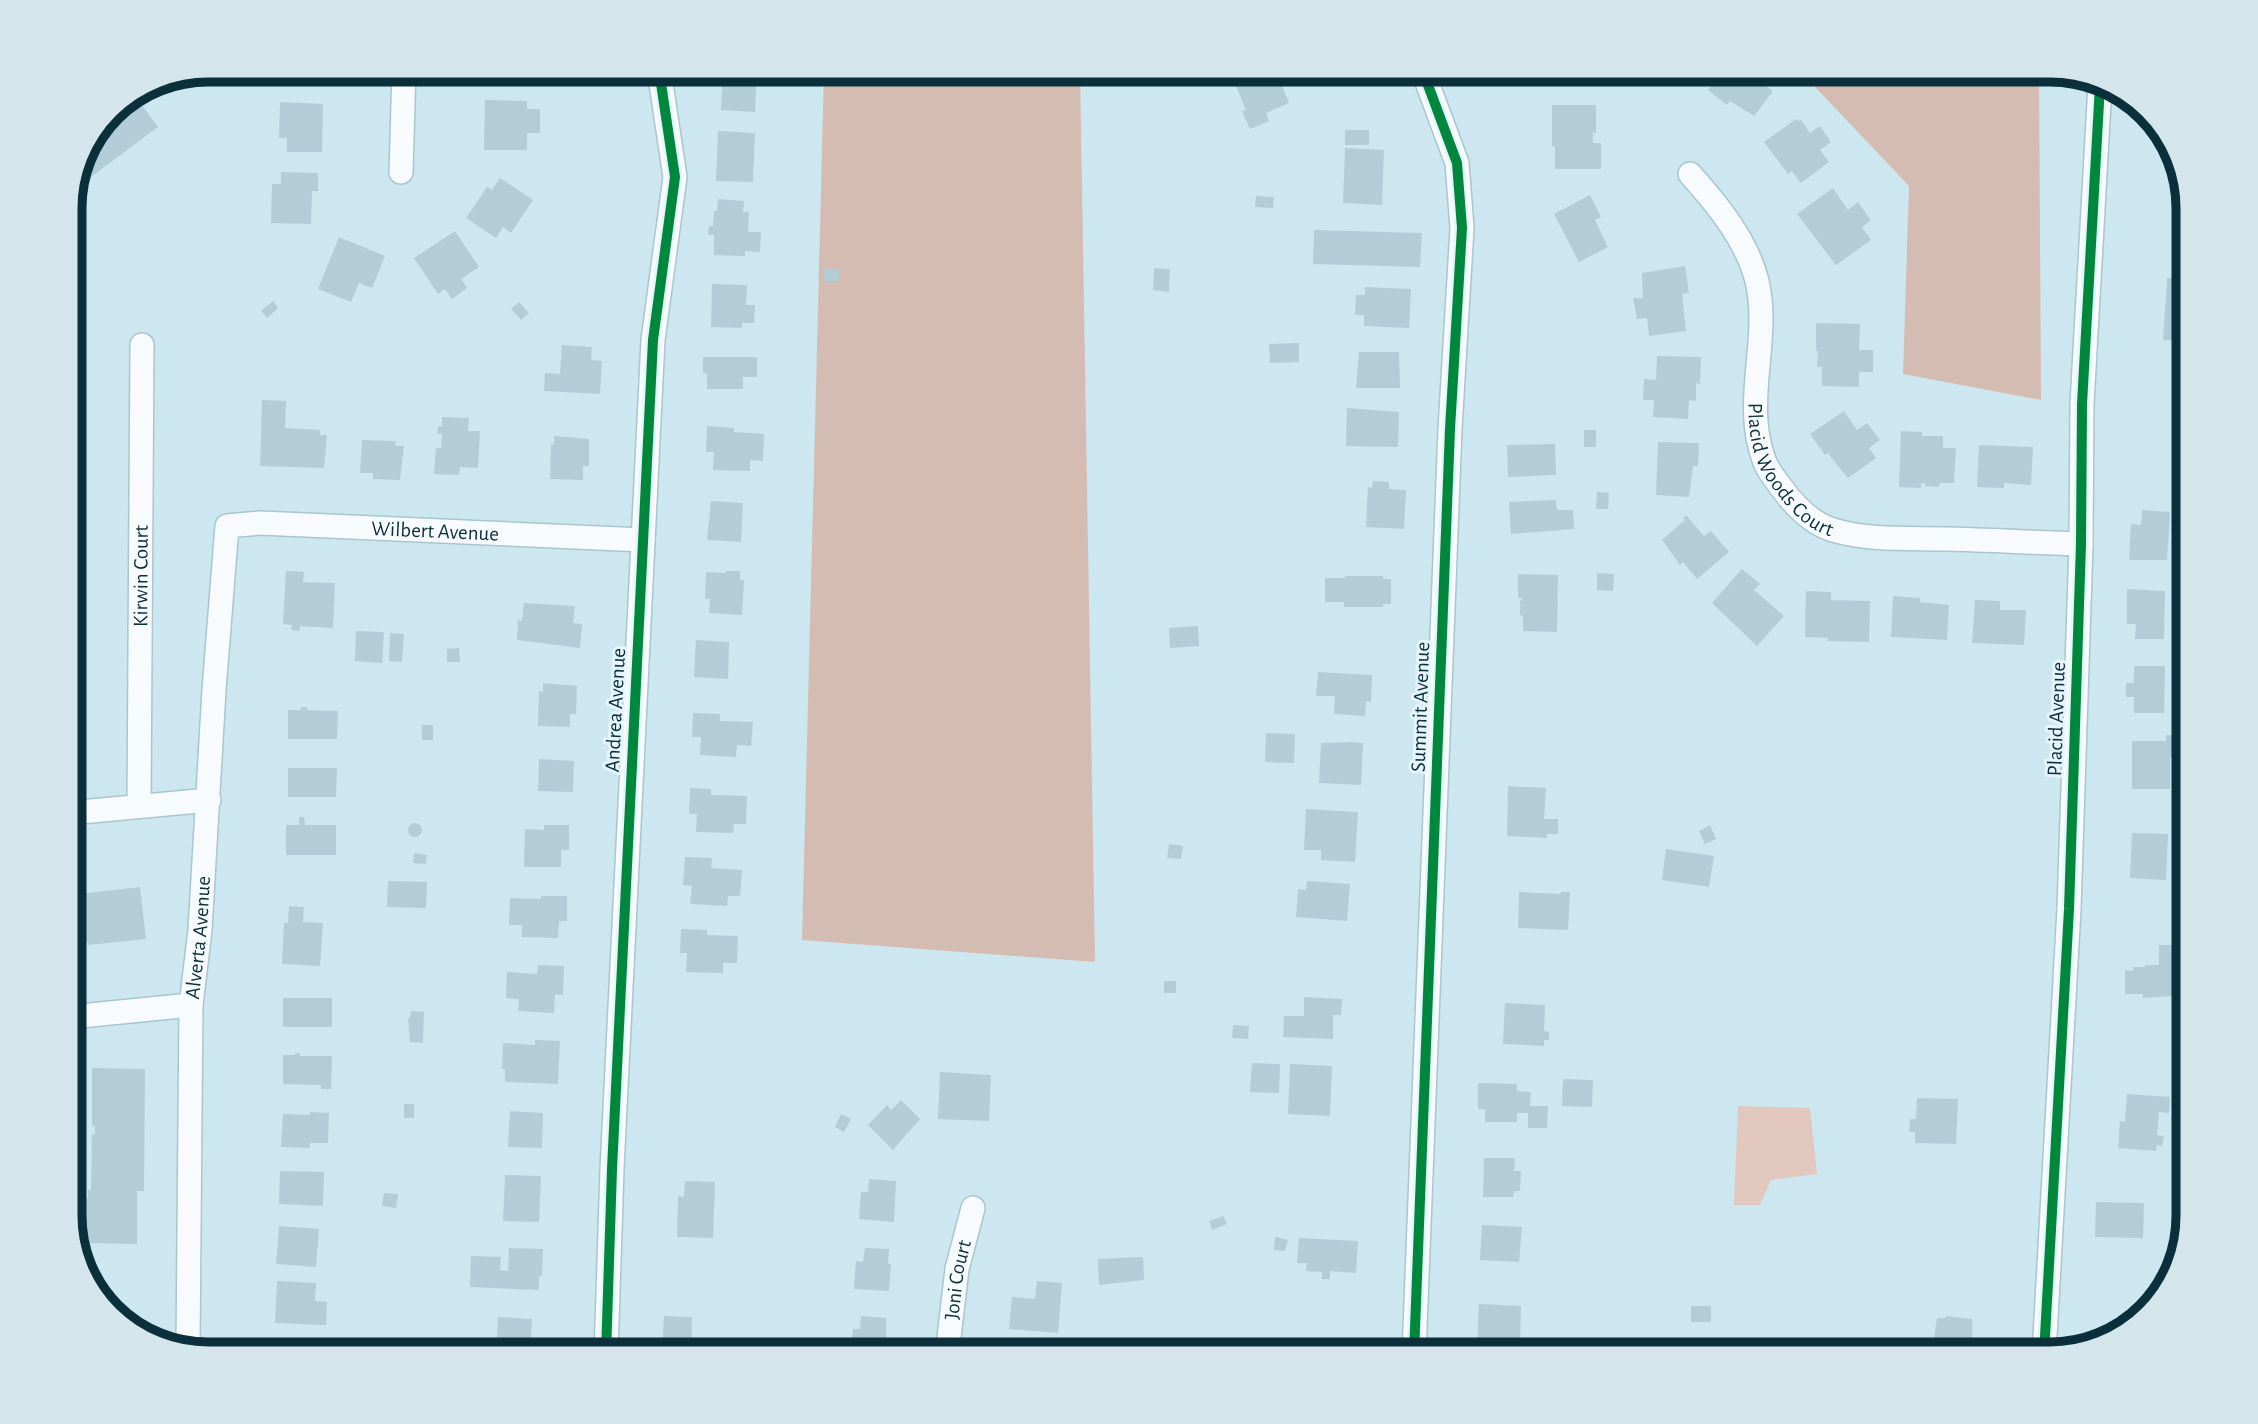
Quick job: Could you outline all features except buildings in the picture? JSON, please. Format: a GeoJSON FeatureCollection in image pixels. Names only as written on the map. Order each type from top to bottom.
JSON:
{"type":"FeatureCollection","features":[{"type":"Feature","properties":{"kind":"street"},"geometry":{"type":"LineString","coordinates":[[401,172],[404,82]]}},
{"type":"Feature","properties":{"kind":"street","name":"Andrea Avenue"},"geometry":{"type":"LineString","coordinates":[[606,1342],[612,1169],[653,340],[675,177],[661,82]]}},
{"type":"Feature","properties":{"kind":"street","name":"Summit Avenue"},"geometry":{"type":"LineString","coordinates":[[1415,1342],[1450,429],[1462,228],[1457,163],[1426,82]]}},
{"type":"Feature","properties":{"kind":"street","name":"Placid Avenue"},"geometry":{"type":"LineString","coordinates":[[2045,1342],[2069,909],[2081,544],[2082,404],[2100,93]]}},
{"type":"Feature","properties":{"kind":"street","name":"Placid Woods Court"},"geometry":{"type":"LineString","coordinates":[[1690,174],[1718,205],[1741,243],[1756,279],[1761,306],[1754,411],[1758,440],[1764,463],[1797,508],[1812,520],[1831,529],[1854,534],[1892,538],[2081,544]]}},
{"type":"Feature","properties":{"kind":"street","name":"Kirwin Court"},"geometry":{"type":"LineString","coordinates":[[139,805],[142,345]]}},
{"type":"Feature","properties":{"kind":"street","name":"Wilbert Avenue"},"geometry":{"type":"LineString","coordinates":[[227,526],[260,523],[643,540]]}},
{"type":"Feature","properties":{"kind":"street","name":"Alverta Avenue"},"geometry":{"type":"LineString","coordinates":[[188,1340],[191,1005],[200,930],[227,526]]}},
{"type":"Feature","properties":{"kind":"street"},"geometry":{"type":"LineString","coordinates":[[83,811],[209,800]]}},
{"type":"Feature","properties":{"kind":"street"},"geometry":{"type":"LineString","coordinates":[[83,1016],[191,1005]]}},
{"type":"Feature","properties":{"kind":"street","name":"Joni Court"},"geometry":{"type":"LineString","coordinates":[[948,1342],[957,1269],[973,1208]]}},
{"type":"Feature","properties":{"kind":"shaded area"},"geometry":{"type":"Polygon","coordinates":[[[824,82],[1080,82],[1095,962],[802,940],[824,82]]]}},
{"type":"Feature","properties":{"kind":"shaded area"},"geometry":{"type":"Polygon","coordinates":[[[1810,82],[2039,82],[2041,400],[1903,374],[1909,186],[1810,82]]]}},
{"type":"Feature","properties":{"kind":"shaded area"},"geometry":{"type":"Polygon","coordinates":[[[1738,1106],[1810,1108],[1817,1174],[1771,1180],[1760,1205],[1734,1205],[1738,1106]]]}},
{"type":"Feature","properties":{"kind":"cycle path"},"geometry":{"type":"LineString","coordinates":[[606,1342],[612,1169],[653,340],[675,177],[661,82]]}},
{"type":"Feature","properties":{"kind":"cycle path"},"geometry":{"type":"LineString","coordinates":[[1414,1342],[1450,429],[1462,228],[1457,163],[1427,82]]}},
{"type":"Feature","properties":{"kind":"cycle path"},"geometry":{"type":"LineString","coordinates":[[2045,1342],[2069,909],[2081,544],[2082,404],[2100,93]]}}]}
